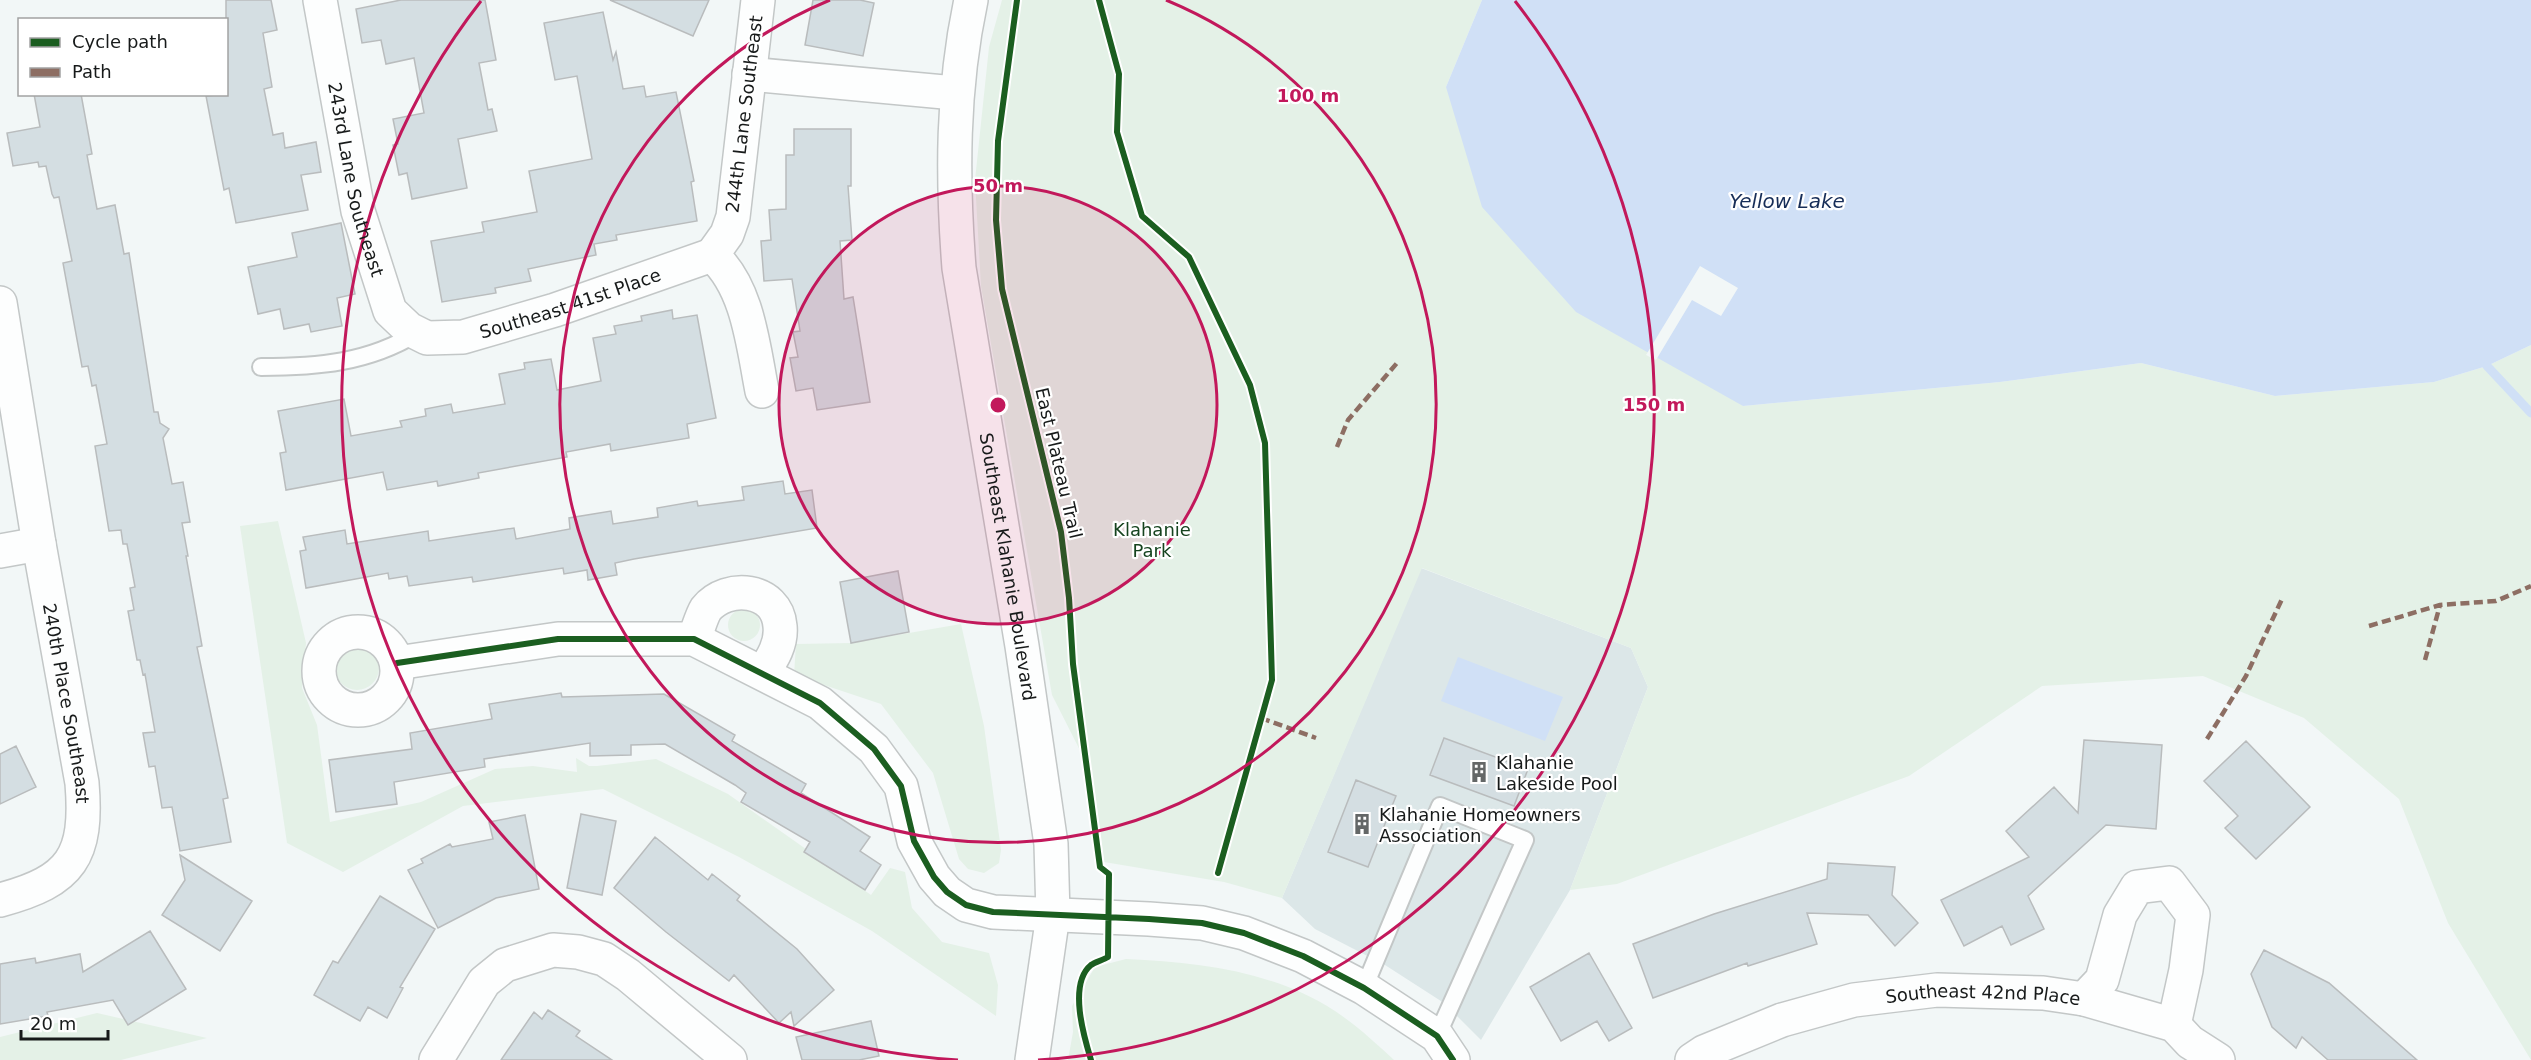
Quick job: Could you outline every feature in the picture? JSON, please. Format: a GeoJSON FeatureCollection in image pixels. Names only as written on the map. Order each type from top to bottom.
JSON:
{"type":"FeatureCollection","features":[{"type":"Feature","properties":{"kind":"street","name":"243rd Lane Southeast"},"geometry":{"type":"LineString","coordinates":[[320,0],[358,211],[390,311],[398,321],[422,335]]}},
{"type":"Feature","properties":{"kind":"street","name":"244th Lane Southeast"},"geometry":{"type":"LineString","coordinates":[[712,255],[727,234],[734,217],[758,0]]}},
{"type":"Feature","properties":{"kind":"street","name":"Southeast Klahanie Boulevard"},"geometry":{"type":"LineString","coordinates":[[971,0],[956,93],[955,215],[959,268],[1022,646],[1051,844],[1053,915],[1032,1060]]}},
{"type":"Feature","properties":{"kind":"street"},"geometry":{"type":"LineString","coordinates":[[749,74],[956,93]]}},
{"type":"Feature","properties":{"kind":"street","name":"Southeast 41st Place"},"geometry":{"type":"LineString","coordinates":[[422,335],[463,337],[555,309],[712,255]]}},
{"type":"Feature","properties":{"kind":"street"},"geometry":{"type":"LineString","coordinates":[[712,255],[725,267],[733,280],[752,342],[762,391]]}},
{"type":"Feature","properties":{"kind":"street","name":"240th Place Southeast"},"geometry":{"type":"LineString","coordinates":[[0,303],[39,544],[82,783],[85,818],[82,841],[73,862],[30,889],[0,900]]}},
{"type":"Feature","properties":{"kind":"street"},"geometry":{"type":"LineString","coordinates":[[0,551],[39,544]]}},
{"type":"Feature","properties":{"kind":"street"},"geometry":{"type":"LineString","coordinates":[[694,639],[706,610],[724,594],[750,591],[771,604],[781,625],[777,651],[763,673]]}},
{"type":"Feature","properties":{"kind":"street"},"geometry":{"type":"LineString","coordinates":[[396,663],[558,639],[694,639],[820,703],[874,749],[901,786],[914,842],[922,859],[947,892],[966,905],[993,912],[1149,919],[1212,926],[1244,933],[1303,956],[1364,988],[1445,1048]]}},
{"type":"Feature","properties":{"kind":"street","name":"Southeast 42nd Place"},"geometry":{"type":"LineString","coordinates":[[1692,1060],[1704,1052],[1782,1020],[1854,1000],[1937,990],[2043,993],[2084,999],[2102,980],[2120,915],[2138,887],[2169,883],[2193,915],[2186,970],[2174,1025]]}},
{"type":"Feature","properties":{"kind":"street"},"geometry":{"type":"LineString","coordinates":[[436,1060],[484,982],[505,965],[553,950],[578,952],[604,959],[637,982],[730,1060]]}},
{"type":"Feature","properties":{"kind":"street"},"geometry":{"type":"LineString","coordinates":[[2084,999],[2174,1025],[2190,1042],[2218,1060]]}},
{"type":"Feature","properties":{"kind":"lane"},"geometry":{"type":"LineString","coordinates":[[261,367],[313,365],[363,357],[391,349],[422,335]]}},
{"type":"Feature","properties":{"kind":"lane"},"geometry":{"type":"LineString","coordinates":[[1364,988],[1440,806],[1525,840],[1445,1048]]}},
{"type":"Feature","properties":{"kind":"shaded area"},"geometry":{"type":"Polygon","coordinates":[[[1421,568],[1631,648],[1648,687],[1570,890],[1481,1040],[1444,1003],[1385,965],[1315,929],[1282,898],[1421,568]]]}},
{"type":"Feature","properties":{"kind":"green space","name":"Klahanie Park"},"geometry":{"type":"Polygon","coordinates":[[[1002,0],[1482,0],[1446,87],[1743,406],[2000,382],[2141,363],[2275,396],[2434,382],[2487,366],[2531,345],[2531,1060],[2448,923],[2399,799],[2304,718],[2203,676],[2042,686],[1909,776],[1617,884],[1570,890],[1648,687],[1631,648],[1422,568],[1282,898],[1224,882],[1104,862],[1093,776],[1052,695],[981,286],[975,180],[989,47],[1002,0]]]}},
{"type":"Feature","properties":{"kind":"green space"},"geometry":{"type":"Polygon","coordinates":[[[278,521],[306,643],[302,688],[317,725],[330,822],[421,802],[495,769],[533,766],[577,772],[576,758],[589,766],[656,759],[728,794],[871,895],[890,868],[905,872],[912,908],[942,942],[989,953],[998,985],[996,1016],[872,931],[739,857],[603,789],[463,806],[343,872],[287,843],[240,526],[278,521]]]}},
{"type":"Feature","properties":{"kind":"green space"},"geometry":{"type":"Polygon","coordinates":[[[744,609],[755,614],[760,625],[755,636],[744,641],[733,636],[728,625],[733,614],[744,609]]]}},
{"type":"Feature","properties":{"kind":"green space"},"geometry":{"type":"Polygon","coordinates":[[[961,624],[984,726],[1001,850],[999,863],[984,873],[968,869],[959,859],[933,773],[881,704],[794,675],[796,644],[851,643],[961,624]]]}},
{"type":"Feature","properties":{"kind":"green space"},"geometry":{"type":"Polygon","coordinates":[[[357,646],[366,647],[373,652],[378,659],[378,677],[373,684],[366,689],[357,690],[348,689],[341,684],[336,677],[335,668],[336,659],[341,652],[348,647],[357,646]]]}},
{"type":"Feature","properties":{"kind":"green space"},"geometry":{"type":"Polygon","coordinates":[[[1126,959],[1216,968],[1245,974],[1301,992],[1328,1006],[1358,1028],[1394,1060],[1068,1060],[1073,1032],[1072,1006],[1095,967],[1126,959]]]}},
{"type":"Feature","properties":{"kind":"green space"},"geometry":{"type":"Polygon","coordinates":[[[97,1013],[207,1038],[121,1060],[0,1060],[0,1037],[97,1013]]]}},
{"type":"Feature","properties":{"kind":"water","name":"Yellow Lake"},"geometry":{"type":"Polygon","coordinates":[[[1482,0],[2531,0],[2531,345],[2487,366],[2434,382],[2275,396],[2141,363],[2000,382],[1743,406],[1576,312],[1482,207],[1446,87],[1482,0]]]}},
{"type":"Feature","properties":{"kind":"water"},"geometry":{"type":"Polygon","coordinates":[[[1458,657],[1563,697],[1545,741],[1441,701],[1458,657]]]}},
{"type":"Feature","properties":{"kind":"pier"},"geometry":{"type":"Polygon","coordinates":[[[1700,266],[1738,288],[1721,316],[1692,300],[1656,360],[1646,355],[1700,266]]]}},
{"type":"Feature","properties":{"kind":"building"},"geometry":{"type":"Polygon","coordinates":[[[226,0],[271,0],[277,30],[263,33],[272,87],[264,89],[273,135],[283,133],[285,148],[316,142],[321,172],[301,175],[308,210],[236,223],[229,188],[224,190],[206,96],[228,96],[228,18],[226,18],[226,0]]]}},
{"type":"Feature","properties":{"kind":"building"},"geometry":{"type":"Polygon","coordinates":[[[401,0],[485,0],[496,60],[479,63],[488,110],[492,109],[497,131],[458,139],[467,188],[412,199],[407,173],[399,175],[393,145],[398,144],[393,119],[424,113],[414,58],[386,64],[381,40],[362,43],[356,9],[401,0]]]}},
{"type":"Feature","properties":{"kind":"building"},"geometry":{"type":"Polygon","coordinates":[[[610,0],[709,0],[693,36],[610,0]]]}},
{"type":"Feature","properties":{"kind":"building"},"geometry":{"type":"Polygon","coordinates":[[[813,0],[860,0],[874,3],[863,56],[805,45],[813,0]]]}},
{"type":"Feature","properties":{"kind":"building"},"geometry":{"type":"Polygon","coordinates":[[[603,12],[613,60],[616,52],[623,89],[644,86],[646,97],[676,92],[694,181],[691,182],[697,221],[616,235],[617,240],[594,244],[596,255],[528,269],[531,281],[495,288],[496,293],[442,302],[431,241],[484,232],[482,222],[537,212],[529,171],[592,159],[577,76],[555,80],[544,23],[603,12]]]}},
{"type":"Feature","properties":{"kind":"building"},"geometry":{"type":"Polygon","coordinates":[[[34,96],[81,96],[92,154],[87,155],[97,209],[115,205],[124,254],[129,253],[154,412],[158,412],[160,423],[169,429],[163,438],[172,484],[183,482],[190,522],[182,523],[202,646],[197,647],[228,798],[223,799],[231,842],[180,851],[172,807],[162,808],[155,766],[149,767],[143,733],[155,732],[145,674],[143,675],[140,660],[137,660],[128,611],[134,610],[130,588],[135,587],[127,544],[123,544],[121,530],[109,531],[95,446],[107,444],[96,385],[92,386],[88,366],[82,367],[63,263],[72,261],[59,197],[54,198],[52,194],[46,166],[39,167],[38,162],[13,166],[7,133],[40,127],[34,96]]]}},
{"type":"Feature","properties":{"kind":"building"},"geometry":{"type":"Polygon","coordinates":[[[794,129],[851,129],[851,186],[848,186],[852,240],[840,241],[844,299],[853,297],[870,402],[817,410],[813,388],[796,391],[790,358],[798,357],[793,332],[800,331],[792,279],[764,281],[761,241],[771,240],[769,210],[786,209],[786,155],[794,155],[794,129]]]}},
{"type":"Feature","properties":{"kind":"building"},"geometry":{"type":"Polygon","coordinates":[[[341,223],[355,294],[337,298],[342,326],[311,332],[309,324],[284,329],[280,309],[258,314],[248,267],[297,257],[292,233],[341,223]]]}},
{"type":"Feature","properties":{"kind":"building"},"geometry":{"type":"Polygon","coordinates":[[[672,310],[673,319],[697,315],[716,418],[687,424],[689,438],[611,451],[610,444],[566,452],[567,457],[478,473],[479,478],[438,486],[437,481],[387,490],[383,472],[286,490],[280,453],[286,452],[278,411],[344,399],[351,436],[402,427],[400,421],[426,416],[425,409],[451,404],[453,413],[505,404],[499,374],[525,369],[524,363],[551,359],[557,390],[601,381],[593,338],[616,334],[614,326],[642,321],[641,316],[672,310]]]}},
{"type":"Feature","properties":{"kind":"building"},"geometry":{"type":"Polygon","coordinates":[[[783,481],[785,494],[812,490],[817,528],[615,563],[617,575],[588,580],[587,570],[564,574],[563,568],[473,582],[472,577],[409,586],[407,576],[389,579],[388,573],[306,588],[300,551],[306,550],[303,537],[345,530],[347,544],[428,531],[429,541],[514,528],[516,539],[570,529],[569,518],[611,511],[613,524],[658,517],[657,508],[697,501],[698,506],[744,500],[742,487],[783,481]]]}},
{"type":"Feature","properties":{"kind":"building"},"geometry":{"type":"Polygon","coordinates":[[[898,571],[909,632],[851,643],[840,582],[898,571]]]}},
{"type":"Feature","properties":{"kind":"building"},"geometry":{"type":"Polygon","coordinates":[[[561,693],[562,697],[664,694],[735,735],[732,741],[806,784],[801,793],[870,837],[860,851],[881,865],[865,890],[804,852],[810,842],[741,802],[746,793],[665,744],[631,745],[631,755],[590,756],[590,743],[484,759],[485,767],[394,782],[397,804],[336,812],[329,760],[412,749],[410,733],[492,719],[489,704],[561,693]]]}},
{"type":"Feature","properties":{"kind":"building","name":"Klahanie Lakeside Pool"},"geometry":{"type":"Polygon","coordinates":[[[1444,738],[1528,769],[1514,806],[1430,775],[1444,738]]]}},
{"type":"Feature","properties":{"kind":"building"},"geometry":{"type":"Polygon","coordinates":[[[2084,740],[2162,745],[2156,829],[2106,825],[2028,896],[2044,929],[2011,945],[2002,926],[1964,946],[1941,900],[2029,857],[2006,831],[2054,787],[2078,813],[2084,740]]]}},
{"type":"Feature","properties":{"kind":"building"},"geometry":{"type":"Polygon","coordinates":[[[2246,741],[2310,807],[2256,859],[2225,828],[2238,816],[2204,781],[2246,741]]]}},
{"type":"Feature","properties":{"kind":"building"},"geometry":{"type":"Polygon","coordinates":[[[16,746],[36,787],[0,804],[0,754],[16,746]]]}},
{"type":"Feature","properties":{"kind":"building","name":"Klahanie Homeowners Association"},"geometry":{"type":"Polygon","coordinates":[[[1356,780],[1396,796],[1368,867],[1328,852],[1356,780]]]}},
{"type":"Feature","properties":{"kind":"building"},"geometry":{"type":"Polygon","coordinates":[[[581,814],[616,821],[602,895],[567,888],[581,814]]]}},
{"type":"Feature","properties":{"kind":"building"},"geometry":{"type":"Polygon","coordinates":[[[525,815],[539,889],[496,898],[438,928],[408,870],[423,863],[421,859],[450,844],[452,847],[493,839],[489,822],[525,815]]]}},
{"type":"Feature","properties":{"kind":"building"},"geometry":{"type":"Polygon","coordinates":[[[655,837],[708,880],[712,874],[740,896],[737,900],[797,949],[834,990],[794,1026],[791,1012],[779,1023],[734,975],[729,981],[614,888],[655,837]]]}},
{"type":"Feature","properties":{"kind":"building"},"geometry":{"type":"Polygon","coordinates":[[[180,855],[252,901],[220,951],[162,915],[185,880],[180,855]]]}},
{"type":"Feature","properties":{"kind":"building"},"geometry":{"type":"Polygon","coordinates":[[[1828,863],[1895,867],[1892,895],[1918,923],[1895,946],[1868,915],[1807,913],[1817,944],[1748,966],[1747,963],[1653,998],[1633,944],[1714,914],[1827,879],[1828,863]]]}},
{"type":"Feature","properties":{"kind":"building"},"geometry":{"type":"Polygon","coordinates":[[[380,896],[435,929],[400,987],[403,988],[387,1018],[368,1007],[360,1021],[314,995],[333,961],[338,963],[380,896]]]}},
{"type":"Feature","properties":{"kind":"building"},"geometry":{"type":"Polygon","coordinates":[[[150,931],[186,989],[128,1025],[113,1000],[47,1012],[48,1016],[0,1024],[0,964],[35,958],[36,963],[80,954],[83,972],[150,931]]]}},
{"type":"Feature","properties":{"kind":"building"},"geometry":{"type":"Polygon","coordinates":[[[2264,950],[2329,983],[2417,1060],[2328,1060],[2302,1037],[2296,1048],[2272,1027],[2251,974],[2264,950]]]}},
{"type":"Feature","properties":{"kind":"building"},"geometry":{"type":"Polygon","coordinates":[[[1589,953],[1632,1028],[1609,1041],[1597,1021],[1561,1041],[1530,987],[1589,953]]]}},
{"type":"Feature","properties":{"kind":"building"},"geometry":{"type":"Polygon","coordinates":[[[548,1010],[580,1031],[576,1036],[612,1060],[501,1060],[534,1012],[542,1019],[548,1010]]]}},
{"type":"Feature","properties":{"kind":"building"},"geometry":{"type":"Polygon","coordinates":[[[871,1021],[879,1056],[859,1060],[802,1060],[796,1037],[871,1021]]]}},
{"type":"Feature","properties":{"kind":"waterway"},"geometry":{"type":"LineString","coordinates":[[2487,366],[2531,413]]}},
{"type":"Feature","properties":{"kind":"marked path"},"geometry":{"type":"LineString","coordinates":[[1337,447],[1348,420],[1397,363]]}},
{"type":"Feature","properties":{"kind":"marked path"},"geometry":{"type":"LineString","coordinates":[[2369,626],[2440,605],[2496,601],[2531,586]]}},
{"type":"Feature","properties":{"kind":"marked path"},"geometry":{"type":"LineString","coordinates":[[2207,739],[2246,676],[2282,599]]}},
{"type":"Feature","properties":{"kind":"marked path"},"geometry":{"type":"LineString","coordinates":[[2425,660],[2440,605]]}},
{"type":"Feature","properties":{"kind":"marked path"},"geometry":{"type":"LineString","coordinates":[[1261,718],[1316,738]]}},
{"type":"Feature","properties":{"kind":"cycle path","name":"East Plateau Trail"},"geometry":{"type":"LineString","coordinates":[[1017,0],[998,141],[996,220],[1002,289],[1061,532],[1069,598],[1073,664],[1100,867],[1109,874],[1108,957],[1091,965],[1080,985],[1082,1025],[1091,1060]]}},
{"type":"Feature","properties":{"kind":"cycle path"},"geometry":{"type":"LineString","coordinates":[[1099,0],[1119,74],[1117,132],[1142,216],[1189,257],[1250,385],[1265,443],[1272,680],[1218,873]]}},
{"type":"Feature","properties":{"kind":"cycle path"},"geometry":{"type":"LineString","coordinates":[[397,663],[558,639],[694,639],[820,703],[874,749],[901,786],[914,841],[934,877],[947,892],[966,905],[993,912],[1202,923],[1244,933],[1303,956],[1364,988],[1437,1036],[1453,1060]]}},
{"type":"Feature","properties":{"kind":"place","name":"Klahanie Lakeside Pool"},"geometry":{"type":"Point","coordinates":[1479,772]}},
{"type":"Feature","properties":{"kind":"place","name":"Klahanie Homeowners Association"},"geometry":{"type":"Point","coordinates":[1362,824]}}]}
